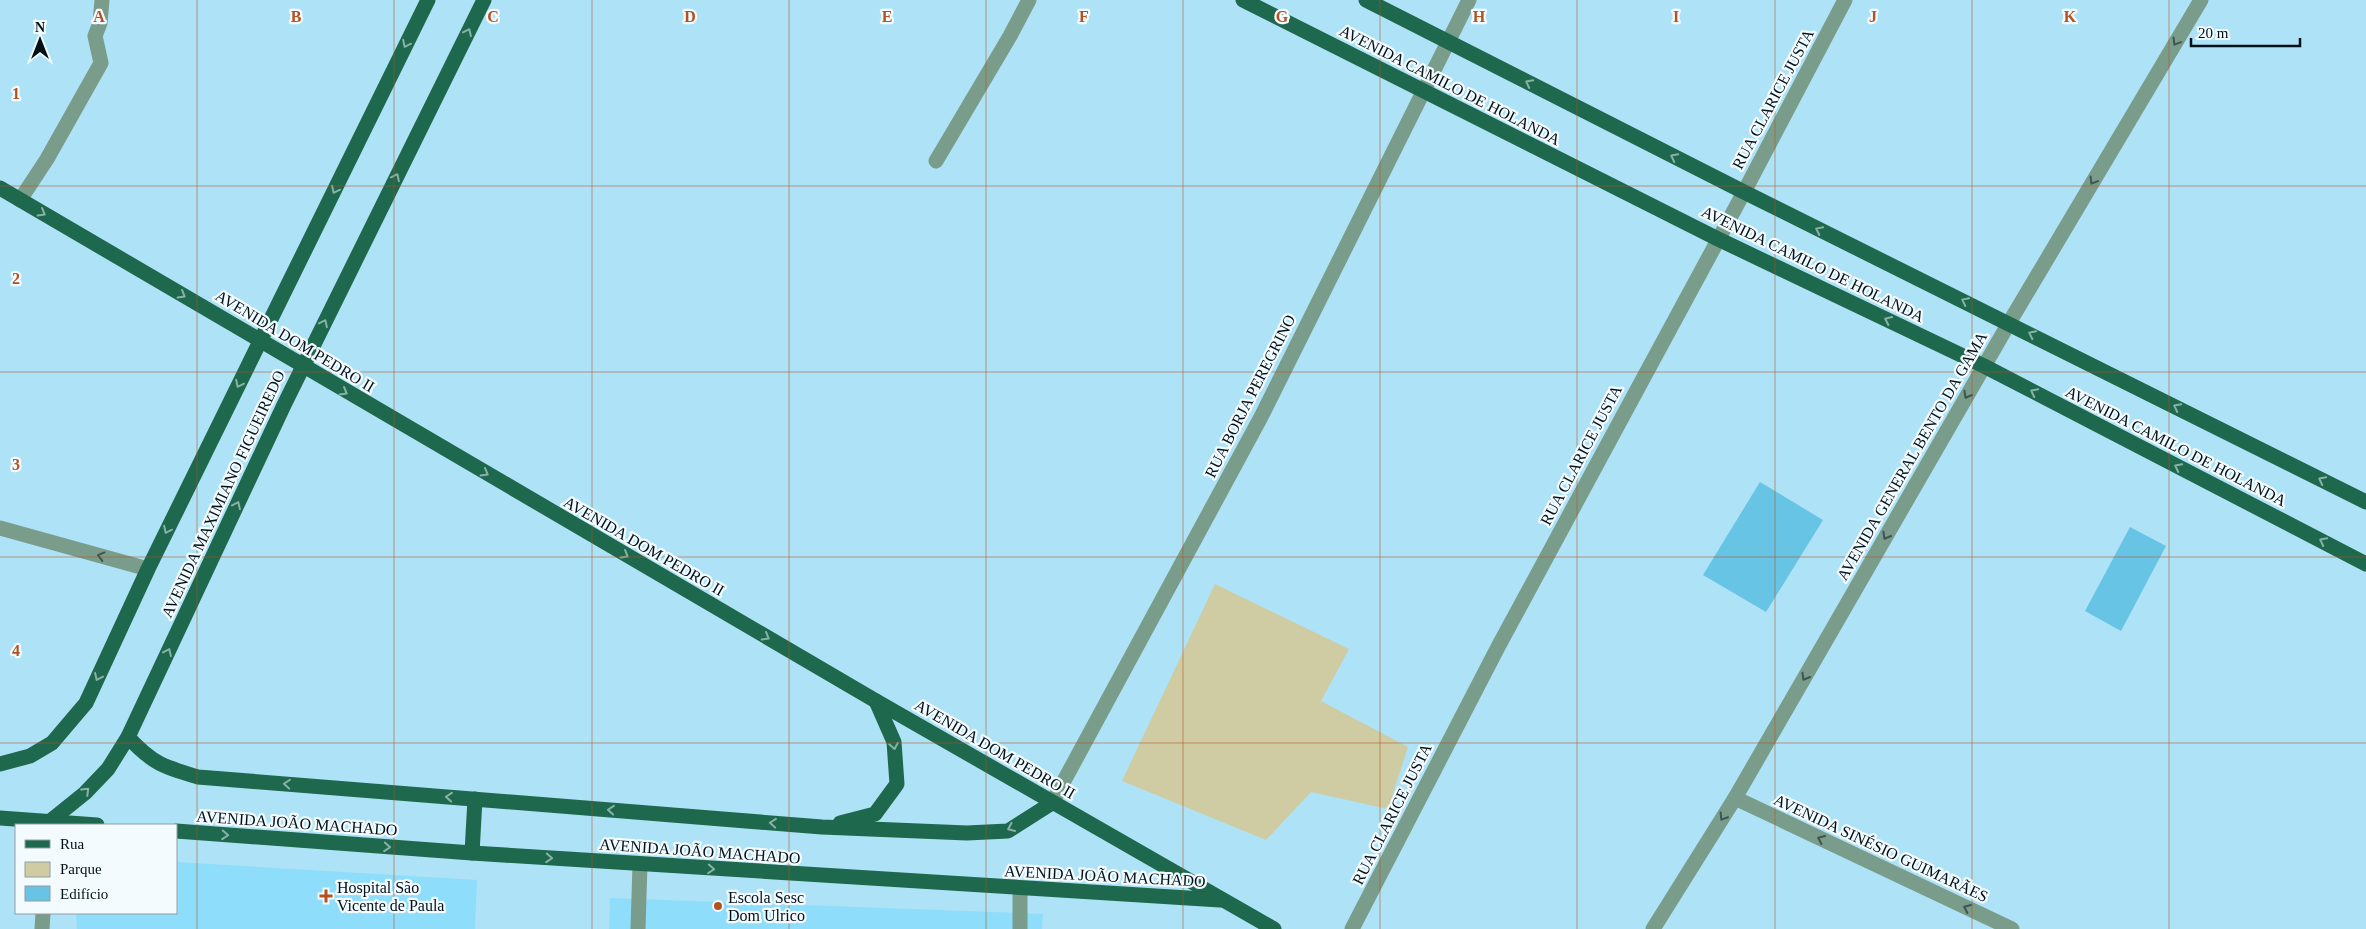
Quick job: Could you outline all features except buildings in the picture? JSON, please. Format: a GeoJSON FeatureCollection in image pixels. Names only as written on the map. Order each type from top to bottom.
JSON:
{"type":"FeatureCollection","features":[{"type":"Feature","properties":{"kind":"main road","name":"AVENIDA MAXIMIANO FIGUEIREDO"},"geometry":{"type":"LineString","coordinates":[[0,764],[30,756],[52,743],[86,703],[148,569],[428,0]]}},
{"type":"Feature","properties":{"kind":"main road","name":"AVENIDA MAXIMIANO FIGUEIREDO"},"geometry":{"type":"LineString","coordinates":[[48,823],[85,793],[108,769],[128,738],[302,367],[484,0]]}},
{"type":"Feature","properties":{"kind":"main road","name":"AVENIDA CAMILO DE HOLANDA"},"geometry":{"type":"LineString","coordinates":[[1243,0],[1718,239],[1984,366],[2366,564]]}},
{"type":"Feature","properties":{"kind":"main road","name":"AVENIDA CAMILO DE HOLANDA"},"geometry":{"type":"LineString","coordinates":[[1366,0],[1744,192],[2366,502]]}},
{"type":"Feature","properties":{"kind":"main road","name":"AVENIDA DOM PEDRO II"},"geometry":{"type":"LineString","coordinates":[[0,188],[260,340],[302,367],[876,701],[1274,929]]}},
{"type":"Feature","properties":{"kind":"main road"},"geometry":{"type":"LineString","coordinates":[[822,827],[874,814],[897,784],[894,742],[876,701]]}},
{"type":"Feature","properties":{"kind":"main road","name":"AVENIDA JOÃO MACHADO"},"geometry":{"type":"LineString","coordinates":[[128,738],[147,757],[170,769],[198,776],[822,827],[967,833],[1008,831],[1052,803]]}},
{"type":"Feature","properties":{"kind":"main road"},"geometry":{"type":"LineString","coordinates":[[472,854],[475,799]]}},
{"type":"Feature","properties":{"kind":"main road"},"geometry":{"type":"LineString","coordinates":[[0,818],[72,824]]}},
{"type":"Feature","properties":{"kind":"main road","name":"AVENIDA JOÃO MACHADO"},"geometry":{"type":"LineString","coordinates":[[178,831],[472,854],[1223,900]]}},
{"type":"Feature","properties":{"kind":"street"},"geometry":{"type":"LineString","coordinates":[[20,200],[48,159],[102,63],[96,36],[100,23],[102,0]]}},
{"type":"Feature","properties":{"kind":"street"},"geometry":{"type":"LineString","coordinates":[[936,161],[1010,36],[1029,0]]}},
{"type":"Feature","properties":{"kind":"street","name":"RUA BORJA PEREGRINO"},"geometry":{"type":"LineString","coordinates":[[1052,803],[1261,417],[1469,0]]}},
{"type":"Feature","properties":{"kind":"street","name":"RUA CLARICE JUSTA"},"geometry":{"type":"LineString","coordinates":[[1352,929],[1498,647],[1744,192],[1845,0]]}},
{"type":"Feature","properties":{"kind":"street","name":"AVENIDA GENERAL BENTO DA GAMA"},"geometry":{"type":"LineString","coordinates":[[1653,929],[1735,798],[2009,323],[2201,0]]}},
{"type":"Feature","properties":{"kind":"street"},"geometry":{"type":"LineString","coordinates":[[0,528],[148,569]]}},
{"type":"Feature","properties":{"kind":"street","name":"AVENIDA SINÉSIO GUIMARÃES"},"geometry":{"type":"LineString","coordinates":[[1735,798],[2012,929]]}},
{"type":"Feature","properties":{"kind":"street"},"geometry":{"type":"LineString","coordinates":[[638,929],[640,864]]}},
{"type":"Feature","properties":{"kind":"street"},"geometry":{"type":"LineString","coordinates":[[1020,888],[1020,929]]}},
{"type":"Feature","properties":{"kind":"street"},"geometry":{"type":"LineString","coordinates":[[42,929],[43,914]]}},
{"type":"Feature","properties":{"kind":"shaded area","name":"Hospital São Vicente de Paula"},"geometry":{"type":"Polygon","coordinates":[[[178,862],[477,880],[475,929],[77,929],[76,914],[178,914],[178,862]]]}},
{"type":"Feature","properties":{"kind":"shaded area","name":"Escola Sesc Dom Ulrico"},"geometry":{"type":"Polygon","coordinates":[[[610,898],[1043,914],[1042,929],[609,929],[610,898]]]}},
{"type":"Feature","properties":{"kind":"green space"},"geometry":{"type":"Polygon","coordinates":[[[1215,584],[1349,649],[1321,701],[1408,747],[1388,809],[1311,792],[1266,840],[1122,781],[1215,584]]]}},
{"type":"Feature","properties":{"kind":"place","name":"Hospital São Vicente de Paula"},"geometry":{"type":"Point","coordinates":[326,896]}},
{"type":"Feature","properties":{"kind":"place","name":"Escola Sesc Dom Ulrico"},"geometry":{"type":"Point","coordinates":[718,906]}}]}
